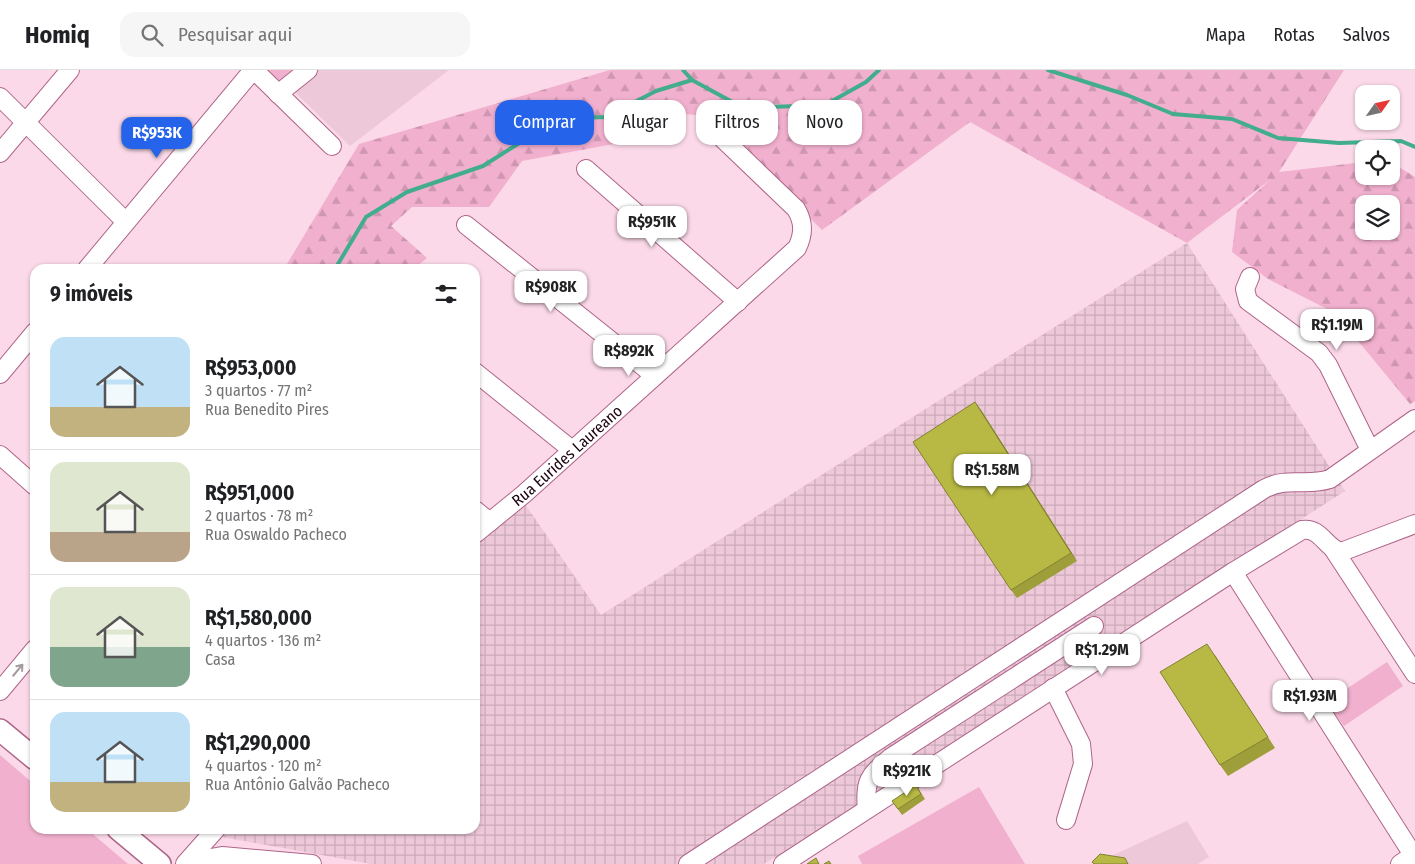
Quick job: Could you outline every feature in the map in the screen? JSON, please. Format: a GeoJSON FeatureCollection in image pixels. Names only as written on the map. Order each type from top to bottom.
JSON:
{"type":"FeatureCollection","features":[{"type":"Feature","properties":{"kind":"main road"},"geometry":{"type":"LineString","coordinates":[[0,730],[30,755]]}},
{"type":"Feature","properties":{"kind":"main road"},"geometry":{"type":"LineString","coordinates":[[124,834],[160,864]]}},
{"type":"Feature","properties":{"kind":"street"},"geometry":{"type":"LineString","coordinates":[[0,153],[70,70]]}},
{"type":"Feature","properties":{"kind":"street"},"geometry":{"type":"LineString","coordinates":[[91,264],[253,70],[332,146]]}},
{"type":"Feature","properties":{"kind":"street"},"geometry":{"type":"LineString","coordinates":[[278,94],[308,70]]}},
{"type":"Feature","properties":{"kind":"street"},"geometry":{"type":"LineString","coordinates":[[0,97],[126,222]]}},
{"type":"Feature","properties":{"kind":"street","name":"Rua Eurides Laureano"},"geometry":{"type":"LineString","coordinates":[[480,530],[797,248],[802,238],[802,220],[792,205],[729,145]]}},
{"type":"Feature","properties":{"kind":"street"},"geometry":{"type":"LineString","coordinates":[[586,169],[738,302]]}},
{"type":"Feature","properties":{"kind":"street"},"geometry":{"type":"LineString","coordinates":[[466,225],[655,376]]}},
{"type":"Feature","properties":{"kind":"street"},"geometry":{"type":"LineString","coordinates":[[1250,277],[1245,289],[1248,301],[1319,353],[1328,365],[1370,450]]}},
{"type":"Feature","properties":{"kind":"street"},"geometry":{"type":"LineString","coordinates":[[0,374],[30,338]]}},
{"type":"Feature","properties":{"kind":"street"},"geometry":{"type":"LineString","coordinates":[[480,376],[572,450]]}},
{"type":"Feature","properties":{"kind":"street"},"geometry":{"type":"LineString","coordinates":[[688,864],[1275,483],[1327,480],[1415,419]]}},
{"type":"Feature","properties":{"kind":"street"},"geometry":{"type":"LineString","coordinates":[[0,455],[30,482]]}},
{"type":"Feature","properties":{"kind":"street"},"geometry":{"type":"LineString","coordinates":[[480,514],[490,522]]}},
{"type":"Feature","properties":{"kind":"street"},"geometry":{"type":"LineString","coordinates":[[1334,550],[1344,552],[1415,524]]}},
{"type":"Feature","properties":{"kind":"street"},"geometry":{"type":"LineString","coordinates":[[783,864],[1233,572],[1305,529],[1318,533],[1334,550],[1415,673]]}},
{"type":"Feature","properties":{"kind":"street"},"geometry":{"type":"LineString","coordinates":[[1233,572],[1409,858]]}},
{"type":"Feature","properties":{"kind":"street"},"geometry":{"type":"LineString","coordinates":[[1082,608],[1110,651]]}},
{"type":"Feature","properties":{"kind":"street"},"geometry":{"type":"LineString","coordinates":[[867,809],[865,791],[869,778],[884,764],[1094,626]]}},
{"type":"Feature","properties":{"kind":"street"},"geometry":{"type":"LineString","coordinates":[[0,691],[30,655]]}},
{"type":"Feature","properties":{"kind":"street"},"geometry":{"type":"LineString","coordinates":[[1053,688],[1081,744],[1083,764],[1066,820]]}},
{"type":"Feature","properties":{"kind":"street"},"geometry":{"type":"LineString","coordinates":[[186,863],[212,834]]}},
{"type":"Feature","properties":{"kind":"street"},"geometry":{"type":"LineString","coordinates":[[186,863],[222,856],[312,864]]}},
{"type":"Feature","properties":{"kind":"shaded area"},"geometry":{"type":"Polygon","coordinates":[[[318,70],[449,70],[350,146],[293,90],[318,70]]]}},
{"type":"Feature","properties":{"kind":"shaded area"},"geometry":{"type":"Polygon","coordinates":[[[1187,243],[1345,491],[764,864],[371,864],[222,837],[224,834],[480,834],[480,542],[525,504],[601,615],[1187,243]]]}},
{"type":"Feature","properties":{"kind":"shaded area"},"geometry":{"type":"Polygon","coordinates":[[[1187,821],[1209,857],[1198,864],[1094,864],[1187,821]]]}},
{"type":"Feature","properties":{"kind":"green space"},"geometry":{"type":"Polygon","coordinates":[[[263,70],[292,70],[280,80],[275,80],[263,70]]]}},
{"type":"Feature","properties":{"kind":"green space"},"geometry":{"type":"Polygon","coordinates":[[[610,70],[1344,70],[1279,172],[1355,163],[1355,185],[1400,185],[1400,168],[1415,177],[1415,401],[1410,404],[1335,313],[1268,279],[1232,252],[1237,210],[1271,179],[1187,243],[970,122],[822,230],[736,145],[778,145],[778,100],[696,100],[696,115],[686,114],[686,100],[604,100],[604,145],[608,145],[522,161],[489,207],[412,207],[391,226],[427,258],[420,264],[287,264],[359,144],[495,104],[495,145],[594,145],[594,100],[508,100],[610,70]]]}},
{"type":"Feature","properties":{"kind":"green space"},"geometry":{"type":"Polygon","coordinates":[[[1387,662],[1403,686],[1344,726],[1327,702],[1387,662]]]}},
{"type":"Feature","properties":{"kind":"green space"},"geometry":{"type":"Polygon","coordinates":[[[0,755],[30,781],[30,834],[93,834],[128,864],[0,864],[0,755]]]}},
{"type":"Feature","properties":{"kind":"green space"},"geometry":{"type":"Polygon","coordinates":[[[979,787],[1025,864],[862,864],[858,856],[979,787]]]}},
{"type":"Feature","properties":{"kind":"building"},"geometry":{"type":"Polygon","coordinates":[[[975,402],[1071,553],[1011,590],[913,442],[975,402]]]}},
{"type":"Feature","properties":{"kind":"building"},"geometry":{"type":"Polygon","coordinates":[[[1207,644],[1268,737],[1220,765],[1160,672],[1207,644]]]}},
{"type":"Feature","properties":{"kind":"building"},"geometry":{"type":"Polygon","coordinates":[[[916,785],[921,794],[898,809],[892,801],[916,785]]]}},
{"type":"Feature","properties":{"kind":"building"},"geometry":{"type":"Polygon","coordinates":[[[1100,854],[1125,858],[1128,864],[1094,864],[1092,862],[1100,854]]]}},
{"type":"Feature","properties":{"kind":"building"},"geometry":{"type":"Polygon","coordinates":[[[816,858],[819,864],[807,864],[816,858]]]}},
{"type":"Feature","properties":{"kind":"waterway"},"geometry":{"type":"LineString","coordinates":[[683,70],[692,80],[738,105],[769,107],[825,105],[866,82],[879,70]]}},
{"type":"Feature","properties":{"kind":"waterway"},"geometry":{"type":"LineString","coordinates":[[1048,70],[1127,95],[1173,114],[1232,119],[1278,138],[1339,143],[1401,141],[1415,147]]}},
{"type":"Feature","properties":{"kind":"waterway"},"geometry":{"type":"LineString","coordinates":[[338,264],[366,217],[407,192],[483,166],[521,142],[578,118],[606,117],[656,91],[692,80]]}}]}
